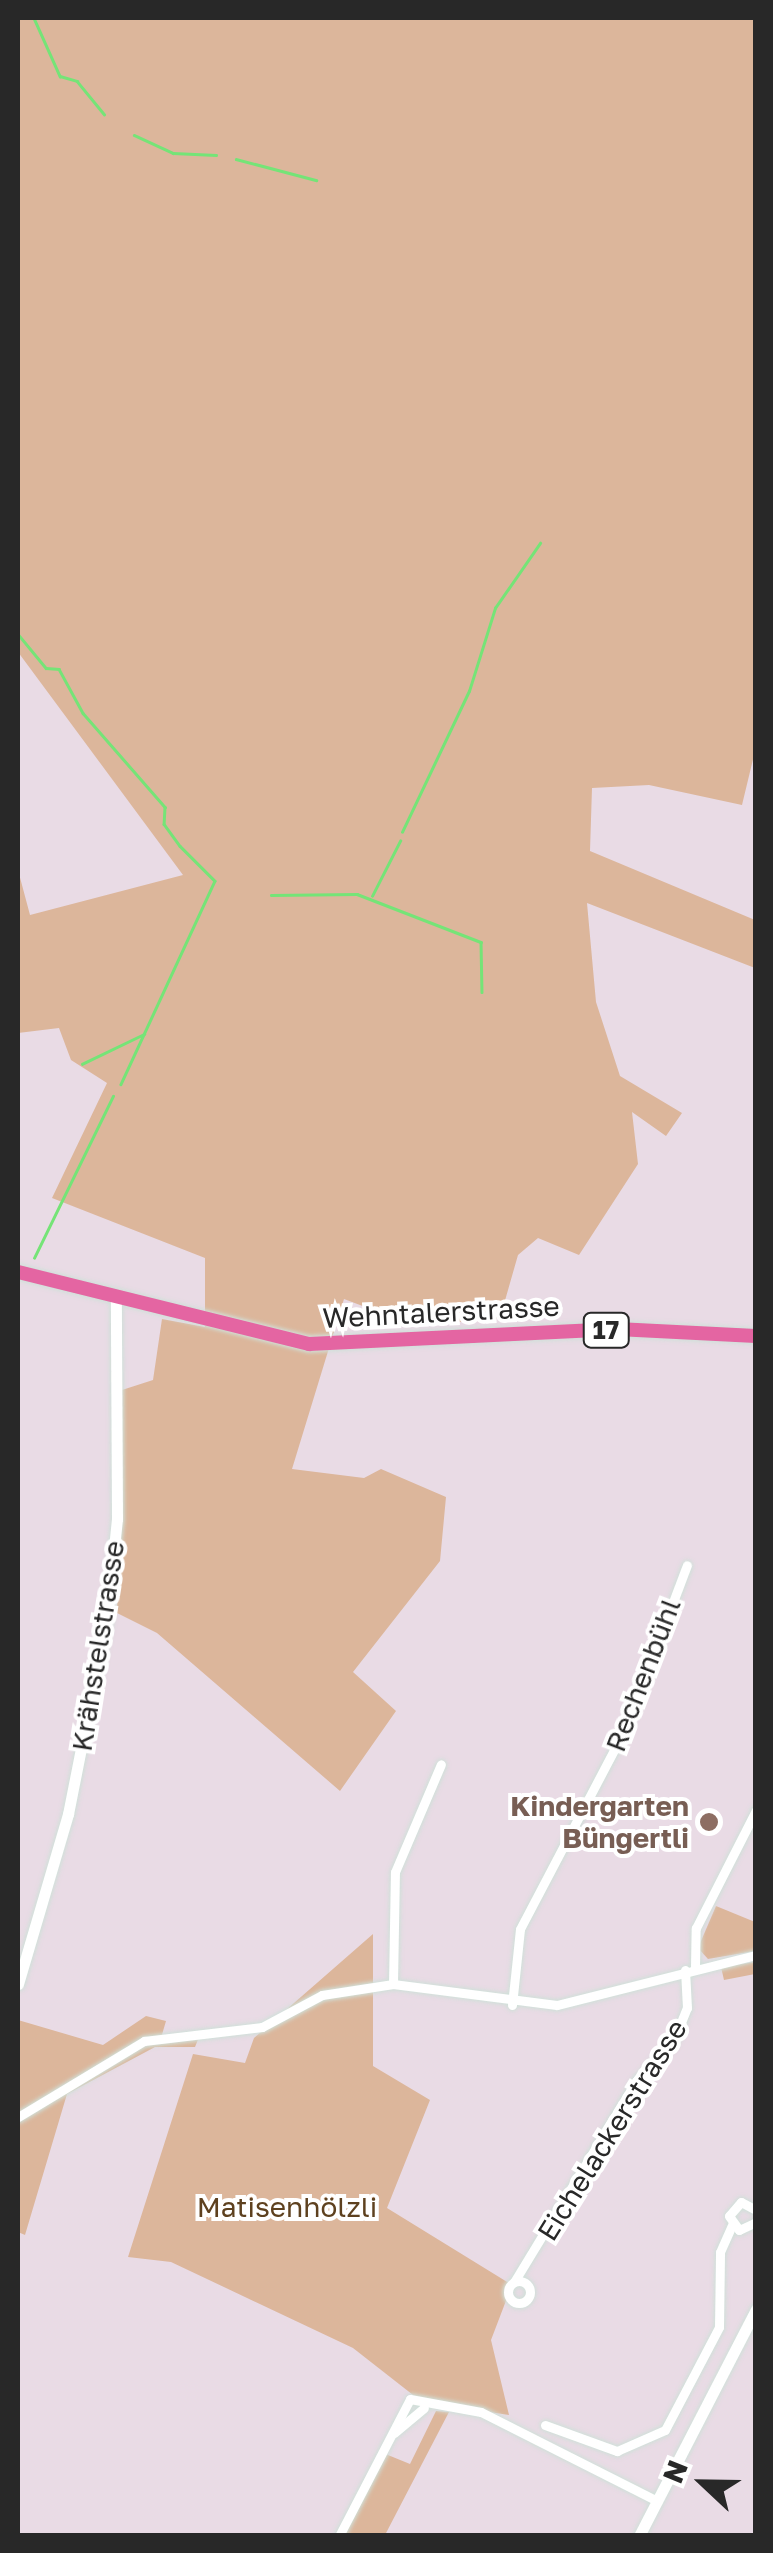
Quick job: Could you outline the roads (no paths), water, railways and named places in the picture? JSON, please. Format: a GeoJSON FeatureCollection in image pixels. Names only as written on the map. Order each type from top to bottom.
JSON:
{"type":"FeatureCollection","features":[{"type":"Feature","properties":{"kind":"main road","name":"Wehntalerstrasse"},"geometry":{"type":"LineString","coordinates":[[18,1272],[116,1300],[337,1346],[617,1329],[756,1336]]}},
{"type":"Feature","properties":{"kind":"main road","name":"Krähstelstrasse"},"geometry":{"type":"LineString","coordinates":[[18,1984],[68,1814],[104,1636],[117,1519],[116,1300]]}},
{"type":"Feature","properties":{"kind":"main road"},"geometry":{"type":"LineString","coordinates":[[639,2536],[756,2308]]}},
{"type":"Feature","properties":{"kind":"street","name":"Rechenbühl"},"geometry":{"type":"LineString","coordinates":[[512,2005],[520,1929],[625,1730],[687,1564]]}},
{"type":"Feature","properties":{"kind":"street"},"geometry":{"type":"LineString","coordinates":[[393,1984],[395,1872],[441,1764]]}},
{"type":"Feature","properties":{"kind":"street","name":"Eichelackerstrasse"},"geometry":{"type":"LineString","coordinates":[[514,2282],[636,2081],[673,2042],[687,2008],[696,1928],[756,1810]]}},
{"type":"Feature","properties":{"kind":"street"},"geometry":{"type":"LineString","coordinates":[[18,2117],[152,2039],[262,2027],[322,1995],[393,1984],[512,2005],[557,2005],[756,1955]]}},
{"type":"Feature","properties":{"kind":"street"},"geometry":{"type":"LineString","coordinates":[[545,2425],[617,2451],[665,2430],[719,2328],[720,2252],[732,2225],[732,2207],[754,2203]]}},
{"type":"Feature","properties":{"kind":"street"},"geometry":{"type":"LineString","coordinates":[[732,2225],[756,2222]]}},
{"type":"Feature","properties":{"kind":"street"},"geometry":{"type":"LineString","coordinates":[[339,2536],[410,2400],[424,2408],[481,2412],[657,2500]]}},
{"type":"Feature","properties":{"kind":"street"},"geometry":{"type":"LineString","coordinates":[[391,2434],[424,2408]]}},
{"type":"Feature","properties":{"kind":"waterway"},"geometry":{"type":"LineString","coordinates":[[34,18],[60,76],[77,81],[104,114]]}},
{"type":"Feature","properties":{"kind":"waterway"},"geometry":{"type":"LineString","coordinates":[[134,135],[173,153],[216,155]]}},
{"type":"Feature","properties":{"kind":"waterway"},"geometry":{"type":"LineString","coordinates":[[236,159],[316,180]]}},
{"type":"Feature","properties":{"kind":"waterway"},"geometry":{"type":"LineString","coordinates":[[402,832],[469,691],[495,608],[540,543]]}},
{"type":"Feature","properties":{"kind":"waterway"},"geometry":{"type":"LineString","coordinates":[[18,634],[46,668],[59,669],[83,713],[165,807],[164,824],[180,846],[215,881],[121,1084]]}},
{"type":"Feature","properties":{"kind":"waterway"},"geometry":{"type":"LineString","coordinates":[[372,896],[400,841]]}},
{"type":"Feature","properties":{"kind":"waterway"},"geometry":{"type":"LineString","coordinates":[[271,895],[357,894],[481,942],[482,992]]}},
{"type":"Feature","properties":{"kind":"waterway"},"geometry":{"type":"LineString","coordinates":[[82,1064],[144,1034]]}},
{"type":"Feature","properties":{"kind":"waterway"},"geometry":{"type":"LineString","coordinates":[[34,1258],[113,1096]]}},
{"type":"Feature","properties":{"kind":"place","name":"Kindergarten Büngertli"},"geometry":{"type":"Point","coordinates":[709,1822]}},
{"type":"Feature","properties":{"kind":"park label","name":"Matisenhölzli"},"geometry":{"type":"Point","coordinates":[287,2207]}}]}
